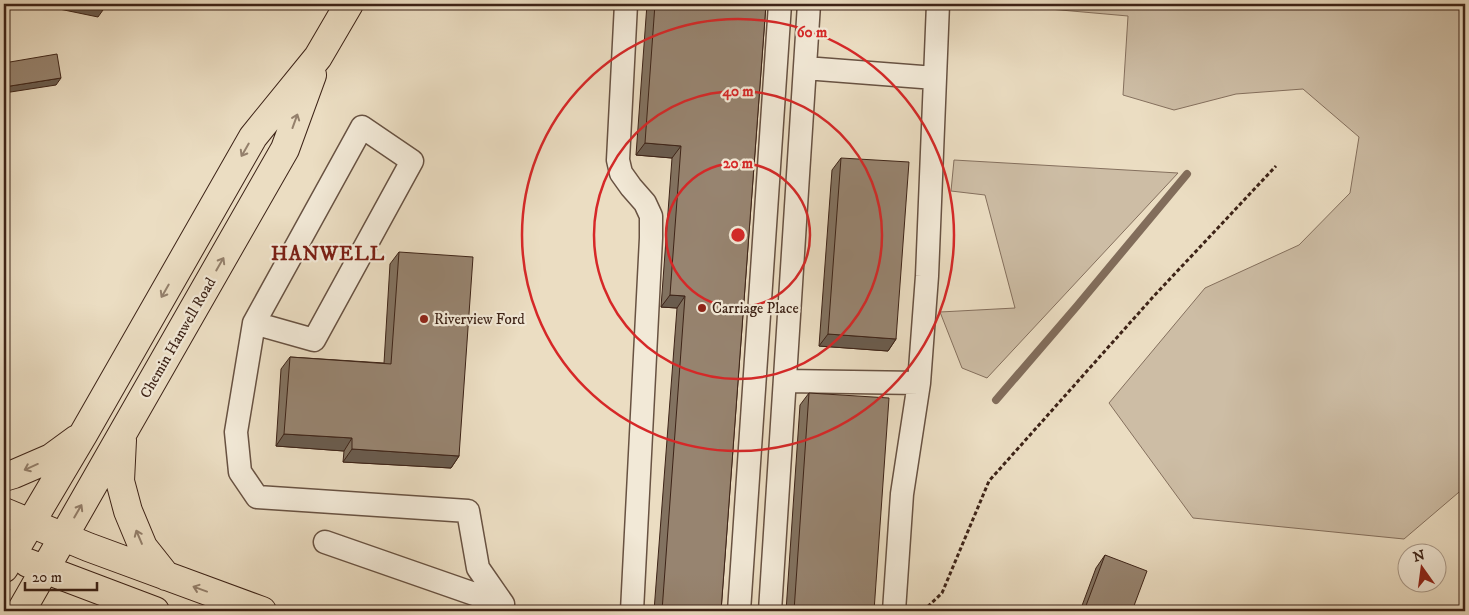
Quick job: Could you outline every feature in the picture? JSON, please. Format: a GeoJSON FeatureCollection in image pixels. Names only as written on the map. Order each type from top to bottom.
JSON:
{"type":"FeatureCollection","features":[{"type":"Feature","properties":{"kind":"main road","name":"Chemin Hanwell Road"},"geometry":{"type":"LineString","coordinates":[[6,560],[31,523],[84,433],[253,136],[318,57],[349,4]]}},
{"type":"Feature","properties":{"kind":"main road","name":"Chemin Hanwell Road"},"geometry":{"type":"LineString","coordinates":[[21,611],[285,149],[318,57]]}},
{"type":"Feature","properties":{"kind":"main road"},"geometry":{"type":"LineString","coordinates":[[4,477],[51,458],[84,433]]}},
{"type":"Feature","properties":{"kind":"main road"},"geometry":{"type":"LineString","coordinates":[[122,436],[120,481],[128,511],[143,547],[166,576]]}},
{"type":"Feature","properties":{"kind":"main road"},"geometry":{"type":"LineString","coordinates":[[4,512],[64,537],[262,611]]}},
{"type":"Feature","properties":{"kind":"main road"},"geometry":{"type":"LineString","coordinates":[[6,560],[45,569],[150,609]]}},
{"type":"Feature","properties":{"kind":"main road"},"geometry":{"type":"LineString","coordinates":[[97,611],[150,609]]}},
{"type":"Feature","properties":{"kind":"lane"},"geometry":{"type":"LineString","coordinates":[[626,4],[618,160],[621,173],[645,203],[651,216],[632,611]]}},
{"type":"Feature","properties":{"kind":"lane"},"geometry":{"type":"LineString","coordinates":[[739,611],[780,4]]}},
{"type":"Feature","properties":{"kind":"lane"},"geometry":{"type":"LineString","coordinates":[[770,611],[810,4]]}},
{"type":"Feature","properties":{"kind":"lane"},"geometry":{"type":"LineString","coordinates":[[894,611],[902,494],[919,383],[927,276],[938,4]]}},
{"type":"Feature","properties":{"kind":"lane"},"geometry":{"type":"LineString","coordinates":[[805,68],[935,78]]}},
{"type":"Feature","properties":{"kind":"lane"},"geometry":{"type":"LineString","coordinates":[[254,323],[314,340],[412,161],[362,127],[254,323],[236,432],[240,472],[257,497],[468,511],[478,568],[503,604],[325,542]]}},
{"type":"Feature","properties":{"kind":"lane"},"geometry":{"type":"LineString","coordinates":[[785,382],[919,383]]}},
{"type":"Feature","properties":{"kind":"path"},"geometry":{"type":"LineString","coordinates":[[923,611],[942,593],[989,481],[1153,297],[1276,166]]}},
{"type":"Feature","properties":{"kind":"shaded area"},"geometry":{"type":"Polygon","coordinates":[[[993,4],[1465,4],[1465,487],[1404,539],[1193,518],[1109,403],[1205,288],[1299,245],[1350,193],[1359,137],[1303,89],[1236,94],[1174,110],[1123,95],[1128,16],[993,4]]]}},
{"type":"Feature","properties":{"kind":"shaded area"},"geometry":{"type":"Polygon","coordinates":[[[954,160],[1178,173],[987,378],[962,368],[940,312],[1015,308],[985,195],[951,191],[954,160]]]}},
{"type":"Feature","properties":{"kind":"building"},"geometry":{"type":"Polygon","coordinates":[[[72,4],[105,4],[103,10],[72,4]]]}},
{"type":"Feature","properties":{"kind":"building","name":"Carriage Place"},"geometry":{"type":"Polygon","coordinates":[[[655,4],[766,4],[721,611],[662,611],[685,296],[670,295],[681,146],[645,143],[655,4]]]}},
{"type":"Feature","properties":{"kind":"building"},"geometry":{"type":"Polygon","coordinates":[[[57,54],[61,78],[4,87],[4,63],[57,54]]]}},
{"type":"Feature","properties":{"kind":"building"},"geometry":{"type":"Polygon","coordinates":[[[841,158],[909,162],[896,339],[828,334],[841,158]]]}},
{"type":"Feature","properties":{"kind":"building","name":"Riverview Ford"},"geometry":{"type":"Polygon","coordinates":[[[399,252],[473,257],[459,456],[352,449],[352,438],[284,434],[290,357],[391,364],[399,252]]]}},
{"type":"Feature","properties":{"kind":"building"},"geometry":{"type":"Polygon","coordinates":[[[809,393],[889,398],[874,611],[794,611],[809,393]]]}},
{"type":"Feature","properties":{"kind":"building"},"geometry":{"type":"Polygon","coordinates":[[[1105,555],[1147,571],[1132,611],[1084,611],[1105,555]]]}},
{"type":"Feature","properties":{"kind":"waterway"},"geometry":{"type":"LineString","coordinates":[[996,400],[1187,174]]}},
{"type":"Feature","properties":{"kind":"place","name":"Carriage Place"},"geometry":{"type":"Point","coordinates":[702,308]}},
{"type":"Feature","properties":{"kind":"place","name":"Riverview Ford"},"geometry":{"type":"Point","coordinates":[424,319]}},
{"type":"Feature","properties":{"kind":"district","name":"HANWELL"},"geometry":{"type":"Point","coordinates":[328,254]}}]}
